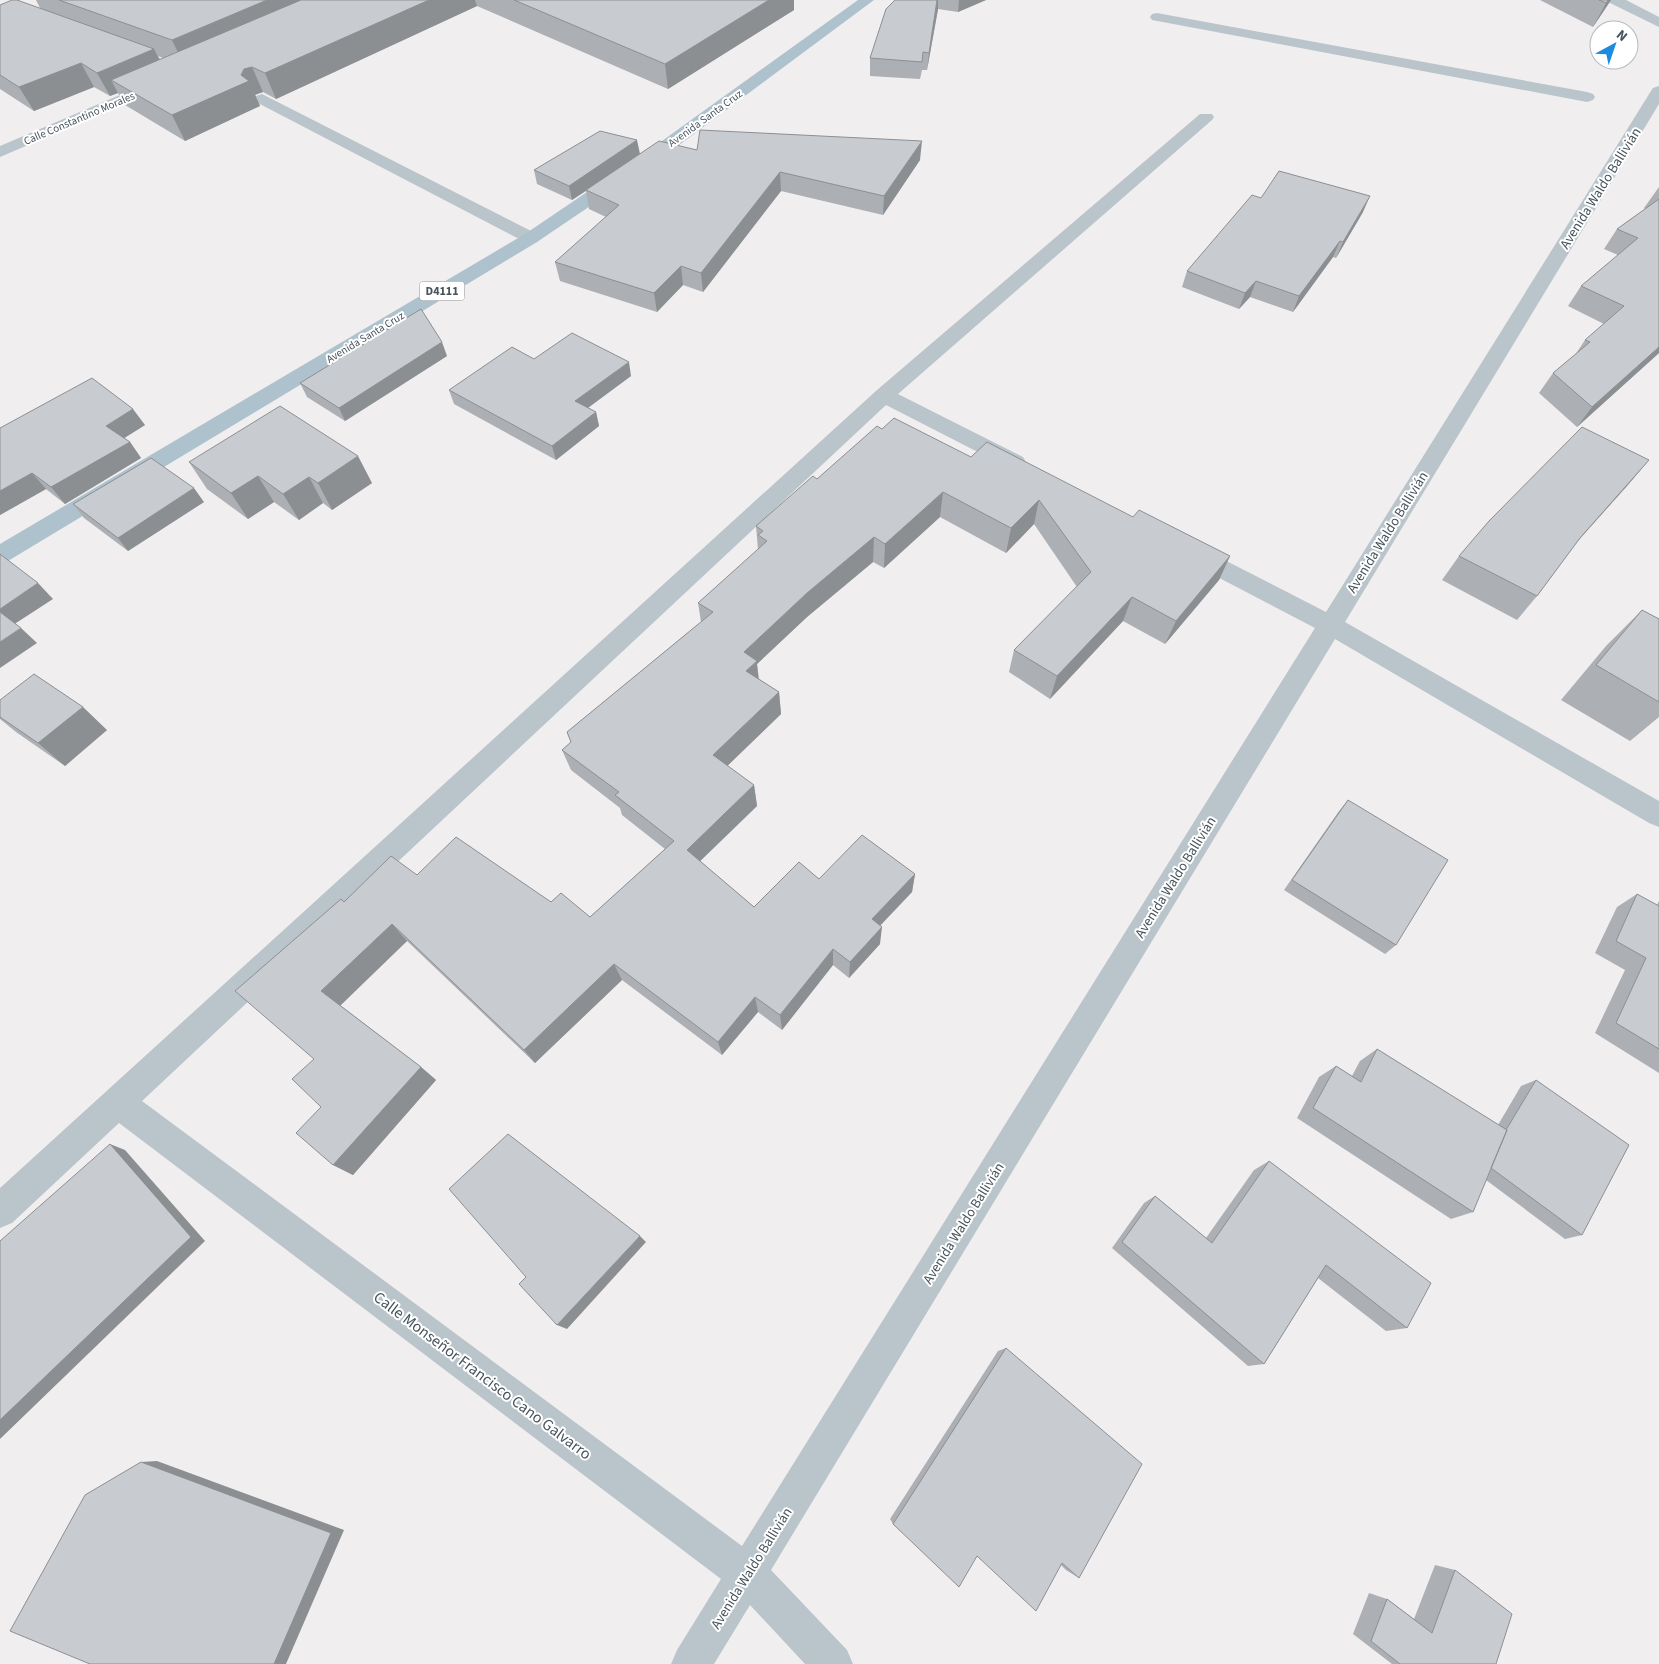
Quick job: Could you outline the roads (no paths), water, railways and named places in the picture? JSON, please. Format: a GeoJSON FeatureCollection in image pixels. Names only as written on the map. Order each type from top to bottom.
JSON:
{"type":"FeatureCollection","features":[{"type":"Feature","properties":{"kind":"main road","name":"Avenida Santa Cruz"},"geometry":{"type":"LineString","coordinates":[[0,555],[531,238],[661,150],[867,0]]}},
{"type":"Feature","properties":{"kind":"street"},"geometry":{"type":"LineString","coordinates":[[1614,0],[1659,23]]}},
{"type":"Feature","properties":{"kind":"street"},"geometry":{"type":"LineString","coordinates":[[1158,17],[1588,97]]}},
{"type":"Feature","properties":{"kind":"street","name":"Calle Constantino Morales"},"geometry":{"type":"LineString","coordinates":[[0,152],[167,80]]}},
{"type":"Feature","properties":{"kind":"street","name":"Avenida Waldo Ballivián"},"geometry":{"type":"LineString","coordinates":[[691,1664],[1330,625],[1646,126],[1659,91]]}},
{"type":"Feature","properties":{"kind":"street"},"geometry":{"type":"LineString","coordinates":[[262,99],[531,238]]}},
{"type":"Feature","properties":{"kind":"street"},"geometry":{"type":"LineString","coordinates":[[0,1211],[884,395],[1206,117]]}},
{"type":"Feature","properties":{"kind":"street"},"geometry":{"type":"LineString","coordinates":[[884,395],[1033,471]]}},
{"type":"Feature","properties":{"kind":"street"},"geometry":{"type":"LineString","coordinates":[[1172,543],[1330,625],[1659,815]]}},
{"type":"Feature","properties":{"kind":"street","name":"Calle Monseñor Francisco Cano Galvarro"},"geometry":{"type":"LineString","coordinates":[[118,1102],[747,1574],[833,1664]]}}]}
